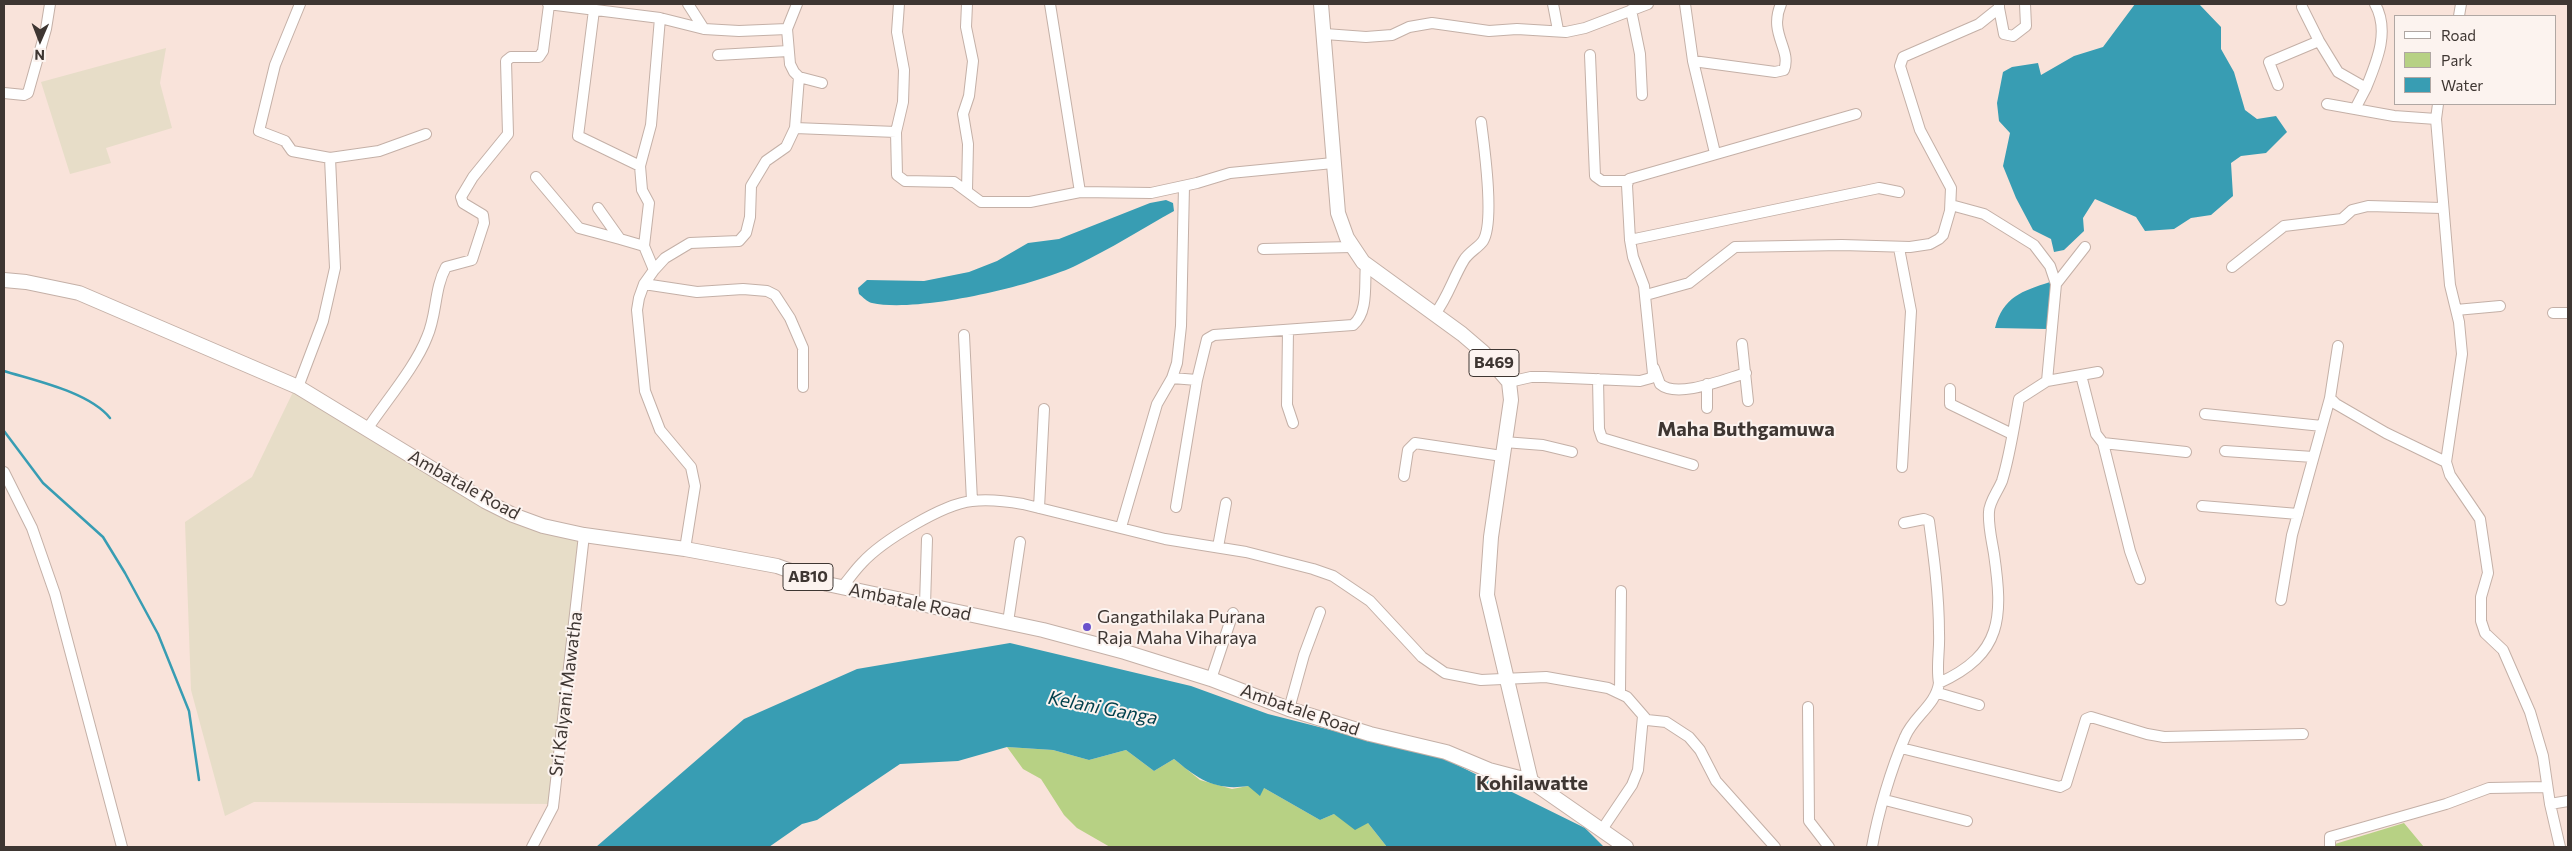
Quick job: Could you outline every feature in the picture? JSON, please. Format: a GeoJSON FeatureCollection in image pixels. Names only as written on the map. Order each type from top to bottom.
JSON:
{"type":"FeatureCollection","features":[{"type":"Feature","properties":{"kind":"main road","name":"B469"},"geometry":{"type":"LineString","coordinates":[[1321,4],[1325,34],[1338,213],[1352,246],[1366,265],[1435,314],[1483,352],[1509,382],[1512,394],[1491,537],[1487,595],[1531,781]]}},
{"type":"Feature","properties":{"kind":"main road","name":"Ambatale Road"},"geometry":{"type":"LineString","coordinates":[[4,280],[26,282],[79,293],[298,387],[499,508],[543,526],[584,535],[685,549],[777,566],[827,584],[1008,622],[1125,652],[1211,679],[1289,709],[1370,734],[1446,752],[1489,770],[1531,781],[1626,847]]}},
{"type":"Feature","properties":{"kind":"street"},"geometry":{"type":"LineString","coordinates":[[4,93],[24,95],[28,93],[46,29],[50,4]]}},
{"type":"Feature","properties":{"kind":"street"},"geometry":{"type":"LineString","coordinates":[[300,4],[275,65],[259,131],[286,141],[292,151],[330,158],[379,151],[426,134]]}},
{"type":"Feature","properties":{"kind":"street"},"geometry":{"type":"LineString","coordinates":[[368,428],[426,340],[434,319],[441,277],[446,267],[472,260],[484,223],[483,216],[463,203],[461,197],[473,177],[506,139],[508,125],[506,112],[506,61],[510,57],[539,57],[543,51],[549,4],[660,18],[704,29],[740,31],[788,30]]}},
{"type":"Feature","properties":{"kind":"street"},"geometry":{"type":"LineString","coordinates":[[688,4],[704,29]]}},
{"type":"Feature","properties":{"kind":"street"},"geometry":{"type":"LineString","coordinates":[[797,4],[788,30],[788,51],[794,72],[800,77],[822,83]]}},
{"type":"Feature","properties":{"kind":"street"},"geometry":{"type":"LineString","coordinates":[[900,4],[897,32],[904,70],[903,102],[896,132],[897,175],[905,181],[954,182],[981,202],[1030,202],[1080,192],[1151,193],[1184,186],[1230,172],[1334,163]]}},
{"type":"Feature","properties":{"kind":"street"},"geometry":{"type":"LineString","coordinates":[[967,4],[966,27],[973,61],[969,96],[964,114],[968,144],[967,190]]}},
{"type":"Feature","properties":{"kind":"street"},"geometry":{"type":"LineString","coordinates":[[1050,4],[1080,192]]}},
{"type":"Feature","properties":{"kind":"street"},"geometry":{"type":"LineString","coordinates":[[1553,4],[1558,30]]}},
{"type":"Feature","properties":{"kind":"street"},"geometry":{"type":"LineString","coordinates":[[1325,34],[1366,37],[1383,36],[1392,35],[1409,27],[1432,23],[1490,31],[1558,30],[1566,32],[1585,28],[1648,4]]}},
{"type":"Feature","properties":{"kind":"street"},"geometry":{"type":"LineString","coordinates":[[1685,4],[1693,61],[1715,153]]}},
{"type":"Feature","properties":{"kind":"street"},"geometry":{"type":"LineString","coordinates":[[1693,61],[1775,72],[1784,70],[1785,59],[1775,22],[1781,4]]}},
{"type":"Feature","properties":{"kind":"street"},"geometry":{"type":"LineString","coordinates":[[1999,6],[2004,34],[2013,36],[2026,26],[2026,4]]}},
{"type":"Feature","properties":{"kind":"street"},"geometry":{"type":"LineString","coordinates":[[2355,109],[2366,88],[2376,60],[2383,22],[2374,4]]}},
{"type":"Feature","properties":{"kind":"street"},"geometry":{"type":"LineString","coordinates":[[1646,295],[1689,283],[1735,247],[1842,245],[1899,248],[1930,244],[1939,239],[1943,235],[1951,205],[1951,188],[1920,130],[1900,66],[1903,57],[1979,24],[1999,6]]}},
{"type":"Feature","properties":{"kind":"street"},"geometry":{"type":"LineString","coordinates":[[2302,7],[2319,41],[2338,72],[2366,88]]}},
{"type":"Feature","properties":{"kind":"street"},"geometry":{"type":"LineString","coordinates":[[594,10],[578,136],[640,166]]}},
{"type":"Feature","properties":{"kind":"street"},"geometry":{"type":"LineString","coordinates":[[1631,10],[1640,54],[1642,95]]}},
{"type":"Feature","properties":{"kind":"street"},"geometry":{"type":"LineString","coordinates":[[654,270],[644,246],[649,203],[642,190],[640,166],[651,125],[660,18]]}},
{"type":"Feature","properties":{"kind":"street"},"geometry":{"type":"LineString","coordinates":[[2278,85],[2269,62],[2319,41]]}},
{"type":"Feature","properties":{"kind":"street"},"geometry":{"type":"LineString","coordinates":[[718,55],[788,51]]}},
{"type":"Feature","properties":{"kind":"street"},"geometry":{"type":"LineString","coordinates":[[1590,55],[1595,176],[1602,181],[1628,181],[1634,176],[1856,114]]}},
{"type":"Feature","properties":{"kind":"street"},"geometry":{"type":"LineString","coordinates":[[685,549],[696,486],[694,476],[691,467],[660,430],[645,391],[637,310],[644,284],[665,258],[690,243],[739,241],[746,233],[750,217],[751,186],[766,161],[786,147],[795,128],[800,77]]}},
{"type":"Feature","properties":{"kind":"street"},"geometry":{"type":"LineString","coordinates":[[2327,104],[2436,119]]}},
{"type":"Feature","properties":{"kind":"street"},"geometry":{"type":"LineString","coordinates":[[2438,105],[2436,119],[2442,208],[2450,285],[2456,310],[2462,354],[2446,462],[2450,475],[2480,519],[2488,572],[2481,597],[2481,621],[2485,633],[2503,650],[2530,712],[2543,756],[2550,804],[2560,847]]}},
{"type":"Feature","properties":{"kind":"street"},"geometry":{"type":"LineString","coordinates":[[1435,314],[1447,299],[1465,258],[1483,240],[1487,229],[1487,170],[1481,122]]}},
{"type":"Feature","properties":{"kind":"street"},"geometry":{"type":"LineString","coordinates":[[795,128],[896,132]]}},
{"type":"Feature","properties":{"kind":"street"},"geometry":{"type":"LineString","coordinates":[[298,387],[312,345],[323,321],[335,268],[330,158]]}},
{"type":"Feature","properties":{"kind":"street"},"geometry":{"type":"LineString","coordinates":[[536,177],[579,228],[644,246]]}},
{"type":"Feature","properties":{"kind":"street"},"geometry":{"type":"LineString","coordinates":[[1628,181],[1630,240],[1646,295],[1654,367],[1660,384],[1671,390],[1688,389],[1746,372]]}},
{"type":"Feature","properties":{"kind":"street"},"geometry":{"type":"LineString","coordinates":[[1121,527],[1157,404],[1172,378],[1176,363],[1181,326],[1184,186]]}},
{"type":"Feature","properties":{"kind":"street"},"geometry":{"type":"LineString","coordinates":[[1630,240],[1879,188],[1900,192]]}},
{"type":"Feature","properties":{"kind":"street"},"geometry":{"type":"LineString","coordinates":[[1951,205],[1984,214],[2034,245],[2050,266],[2056,284],[2047,381]]}},
{"type":"Feature","properties":{"kind":"street"},"geometry":{"type":"LineString","coordinates":[[2232,267],[2284,226],[2342,219],[2352,210],[2368,206],[2442,208]]}},
{"type":"Feature","properties":{"kind":"street"},"geometry":{"type":"LineString","coordinates":[[598,208],[620,239]]}},
{"type":"Feature","properties":{"kind":"street"},"geometry":{"type":"LineString","coordinates":[[1263,249],[1352,246]]}},
{"type":"Feature","properties":{"kind":"street"},"geometry":{"type":"LineString","coordinates":[[2056,284],[2085,247]]}},
{"type":"Feature","properties":{"kind":"street"},"geometry":{"type":"LineString","coordinates":[[1899,248],[1910,311],[1902,467]]}},
{"type":"Feature","properties":{"kind":"street"},"geometry":{"type":"LineString","coordinates":[[1176,507],[1197,380],[1209,336],[1346,326],[1359,320],[1362,312],[1366,265]]}},
{"type":"Feature","properties":{"kind":"street"},"geometry":{"type":"LineString","coordinates":[[644,284],[698,292],[743,289],[775,295],[790,318],[803,348],[803,388]]}},
{"type":"Feature","properties":{"kind":"street"},"geometry":{"type":"LineString","coordinates":[[2456,310],[2500,306]]}},
{"type":"Feature","properties":{"kind":"street"},"geometry":{"type":"LineString","coordinates":[[2553,313],[2568,313]]}},
{"type":"Feature","properties":{"kind":"street"},"geometry":{"type":"LineString","coordinates":[[1288,330],[1287,405],[1293,423]]}},
{"type":"Feature","properties":{"kind":"street"},"geometry":{"type":"LineString","coordinates":[[964,336],[972,501]]}},
{"type":"Feature","properties":{"kind":"street"},"geometry":{"type":"LineString","coordinates":[[1742,344],[1748,401]]}},
{"type":"Feature","properties":{"kind":"street"},"geometry":{"type":"LineString","coordinates":[[2281,600],[2298,514],[2330,398],[2338,346]]}},
{"type":"Feature","properties":{"kind":"street"},"geometry":{"type":"LineString","coordinates":[[1509,382],[1531,377],[1640,381],[1651,378],[1654,367]]}},
{"type":"Feature","properties":{"kind":"street"},"geometry":{"type":"LineString","coordinates":[[1872,847],[1877,816],[1905,736],[1939,688],[1962,673],[1981,655],[1993,638],[1998,608],[1996,567],[1988,511],[2002,481],[2019,399],[2047,381],[2098,372]]}},
{"type":"Feature","properties":{"kind":"street"},"geometry":{"type":"LineString","coordinates":[[2081,375],[2096,434],[2103,443],[2130,551],[2140,579]]}},
{"type":"Feature","properties":{"kind":"street"},"geometry":{"type":"LineString","coordinates":[[1172,378],[1192,382],[1197,380]]}},
{"type":"Feature","properties":{"kind":"street"},"geometry":{"type":"LineString","coordinates":[[1598,379],[1598,429],[1602,438],[1693,465]]}},
{"type":"Feature","properties":{"kind":"street"},"geometry":{"type":"LineString","coordinates":[[1707,384],[1707,408]]}},
{"type":"Feature","properties":{"kind":"street"},"geometry":{"type":"LineString","coordinates":[[1950,389],[1950,404],[2012,434]]}},
{"type":"Feature","properties":{"kind":"street"},"geometry":{"type":"LineString","coordinates":[[2330,398],[2336,404],[2386,433],[2446,462]]}},
{"type":"Feature","properties":{"kind":"street"},"geometry":{"type":"LineString","coordinates":[[1039,508],[1044,409]]}},
{"type":"Feature","properties":{"kind":"street"},"geometry":{"type":"LineString","coordinates":[[2205,414],[2322,426]]}},
{"type":"Feature","properties":{"kind":"street"},"geometry":{"type":"LineString","coordinates":[[1404,476],[1408,450],[1415,443],[1503,449],[1543,445],[1572,452]]}},
{"type":"Feature","properties":{"kind":"street"},"geometry":{"type":"LineString","coordinates":[[2103,443],[2186,452]]}},
{"type":"Feature","properties":{"kind":"street"},"geometry":{"type":"LineString","coordinates":[[2225,451],[2313,457]]}},
{"type":"Feature","properties":{"kind":"street"},"geometry":{"type":"LineString","coordinates":[[4,472],[32,528],[55,594],[122,847]]}},
{"type":"Feature","properties":{"kind":"street"},"geometry":{"type":"LineString","coordinates":[[842,587],[861,563],[877,549],[928,517],[972,501],[1000,500],[1121,527],[1165,539],[1218,547],[1304,566],[1333,576],[1370,601],[1422,657],[1445,673],[1481,680],[1559,678],[1620,692],[1647,720],[1666,722],[1689,737],[1700,750],[1716,781],[1773,846]]}},
{"type":"Feature","properties":{"kind":"street"},"geometry":{"type":"LineString","coordinates":[[1218,547],[1226,503]]}},
{"type":"Feature","properties":{"kind":"street"},"geometry":{"type":"LineString","coordinates":[[2202,506],[2298,514]]}},
{"type":"Feature","properties":{"kind":"street"},"geometry":{"type":"LineString","coordinates":[[1904,523],[1924,519],[1929,521],[1936,572],[1939,634],[1937,672],[1939,688]]}},
{"type":"Feature","properties":{"kind":"street","name":"Sri Kalyani Mawatha"},"geometry":{"type":"LineString","coordinates":[[532,847],[553,807],[584,535]]}},
{"type":"Feature","properties":{"kind":"street"},"geometry":{"type":"LineString","coordinates":[[925,605],[927,539]]}},
{"type":"Feature","properties":{"kind":"street"},"geometry":{"type":"LineString","coordinates":[[1008,622],[1020,542]]}},
{"type":"Feature","properties":{"kind":"street"},"geometry":{"type":"LineString","coordinates":[[1620,692],[1621,591]]}},
{"type":"Feature","properties":{"kind":"street"},"geometry":{"type":"LineString","coordinates":[[1211,679],[1233,612]]}},
{"type":"Feature","properties":{"kind":"street"},"geometry":{"type":"LineString","coordinates":[[1289,709],[1304,654],[1320,612]]}},
{"type":"Feature","properties":{"kind":"street"},"geometry":{"type":"LineString","coordinates":[[1939,688],[1979,705]]}},
{"type":"Feature","properties":{"kind":"street"},"geometry":{"type":"LineString","coordinates":[[1808,707],[1809,822],[1829,847]]}},
{"type":"Feature","properties":{"kind":"street"},"geometry":{"type":"LineString","coordinates":[[1601,831],[1632,785],[1638,770],[1642,716]]}},
{"type":"Feature","properties":{"kind":"street"},"geometry":{"type":"LineString","coordinates":[[1902,748],[2060,787],[2066,784],[2086,719],[2091,716],[2164,737],[2303,734]]}},
{"type":"Feature","properties":{"kind":"street"},"geometry":{"type":"LineString","coordinates":[[2330,847],[2330,837],[2446,804],[2489,788],[2547,787]]}},
{"type":"Feature","properties":{"kind":"street"},"geometry":{"type":"LineString","coordinates":[[1884,800],[1967,821]]}},
{"type":"Feature","properties":{"kind":"street"},"geometry":{"type":"LineString","coordinates":[[2550,804],[2568,801]]}},
{"type":"Feature","properties":{"kind":"shaded area"},"geometry":{"type":"Polygon","coordinates":[[[166,48],[160,83],[172,128],[106,148],[111,163],[70,174],[41,82],[166,48]]]}},
{"type":"Feature","properties":{"kind":"shaded area"},"geometry":{"type":"Polygon","coordinates":[[[293,392],[482,505],[583,541],[552,804],[254,802],[225,816],[191,690],[185,522],[252,477],[293,392]]]}},
{"type":"Feature","properties":{"kind":"green space"},"geometry":{"type":"Polygon","coordinates":[[[1007,747],[1053,750],[1089,760],[1126,750],[1154,771],[1174,759],[1200,780],[1232,789],[1248,786],[1264,788],[1320,820],[1334,814],[1368,823],[1387,847],[1110,847],[1077,828],[1064,815],[1041,779],[1023,769],[1007,747]]]}},
{"type":"Feature","properties":{"kind":"green space"},"geometry":{"type":"Polygon","coordinates":[[[2404,823],[2424,847],[2335,847],[2335,844],[2404,823]]]}},
{"type":"Feature","properties":{"kind":"water"},"geometry":{"type":"Polygon","coordinates":[[[2135,4],[2199,4],[2221,27],[2221,49],[2234,72],[2245,110],[2257,119],[2276,116],[2287,132],[2266,153],[2241,156],[2231,163],[2233,196],[2211,215],[2191,218],[2174,229],[2145,231],[2136,217],[2095,199],[2083,218],[2084,231],[2064,250],[2054,252],[2051,239],[2033,230],[2016,198],[2003,166],[2010,133],[1999,121],[1997,103],[2003,72],[2012,67],[2038,63],[2041,75],[2074,56],[2103,47],[2135,4]]]}},
{"type":"Feature","properties":{"kind":"water"},"geometry":{"type":"Polygon","coordinates":[[[1166,200],[1173,203],[1174,211],[1077,265],[1033,281],[976,296],[917,304],[892,305],[872,303],[859,294],[858,288],[867,280],[924,281],[969,272],[997,261],[1028,243],[1059,239],[1150,203],[1166,200]]]}},
{"type":"Feature","properties":{"kind":"water"},"geometry":{"type":"Polygon","coordinates":[[[2050,282],[2051,297],[2047,329],[1995,328],[2003,309],[2009,302],[2022,292],[2050,282]]]}},
{"type":"Feature","properties":{"kind":"water","name":"Kelani Ganga"},"geometry":{"type":"Polygon","coordinates":[[[1010,643],[1191,686],[1268,714],[1445,759],[1585,828],[1604,847],[1387,847],[1368,823],[1355,830],[1334,814],[1320,820],[1264,788],[1260,796],[1248,786],[1226,787],[1208,782],[1199,778],[1174,759],[1154,771],[1126,750],[1089,760],[1053,750],[1007,747],[958,761],[900,764],[817,820],[802,824],[769,847],[596,847],[744,719],[857,669],[1010,643]]]}},
{"type":"Feature","properties":{"kind":"waterway"},"geometry":{"type":"LineString","coordinates":[[4,371],[76,394],[101,409],[110,418]]}},
{"type":"Feature","properties":{"kind":"waterway"},"geometry":{"type":"LineString","coordinates":[[4,431],[43,483],[103,537],[125,573],[158,634],[189,711],[199,780]]}},
{"type":"Feature","properties":{"kind":"place","name":"Gangathilaka Purana Raja Maha Viharaya"},"geometry":{"type":"Point","coordinates":[1087,627]}},
{"type":"Feature","properties":{"kind":"district","name":"Maha Buthgamuwa"},"geometry":{"type":"Point","coordinates":[1746,429]}},
{"type":"Feature","properties":{"kind":"district","name":"Kohilawatte"},"geometry":{"type":"Point","coordinates":[1532,783]}}]}
